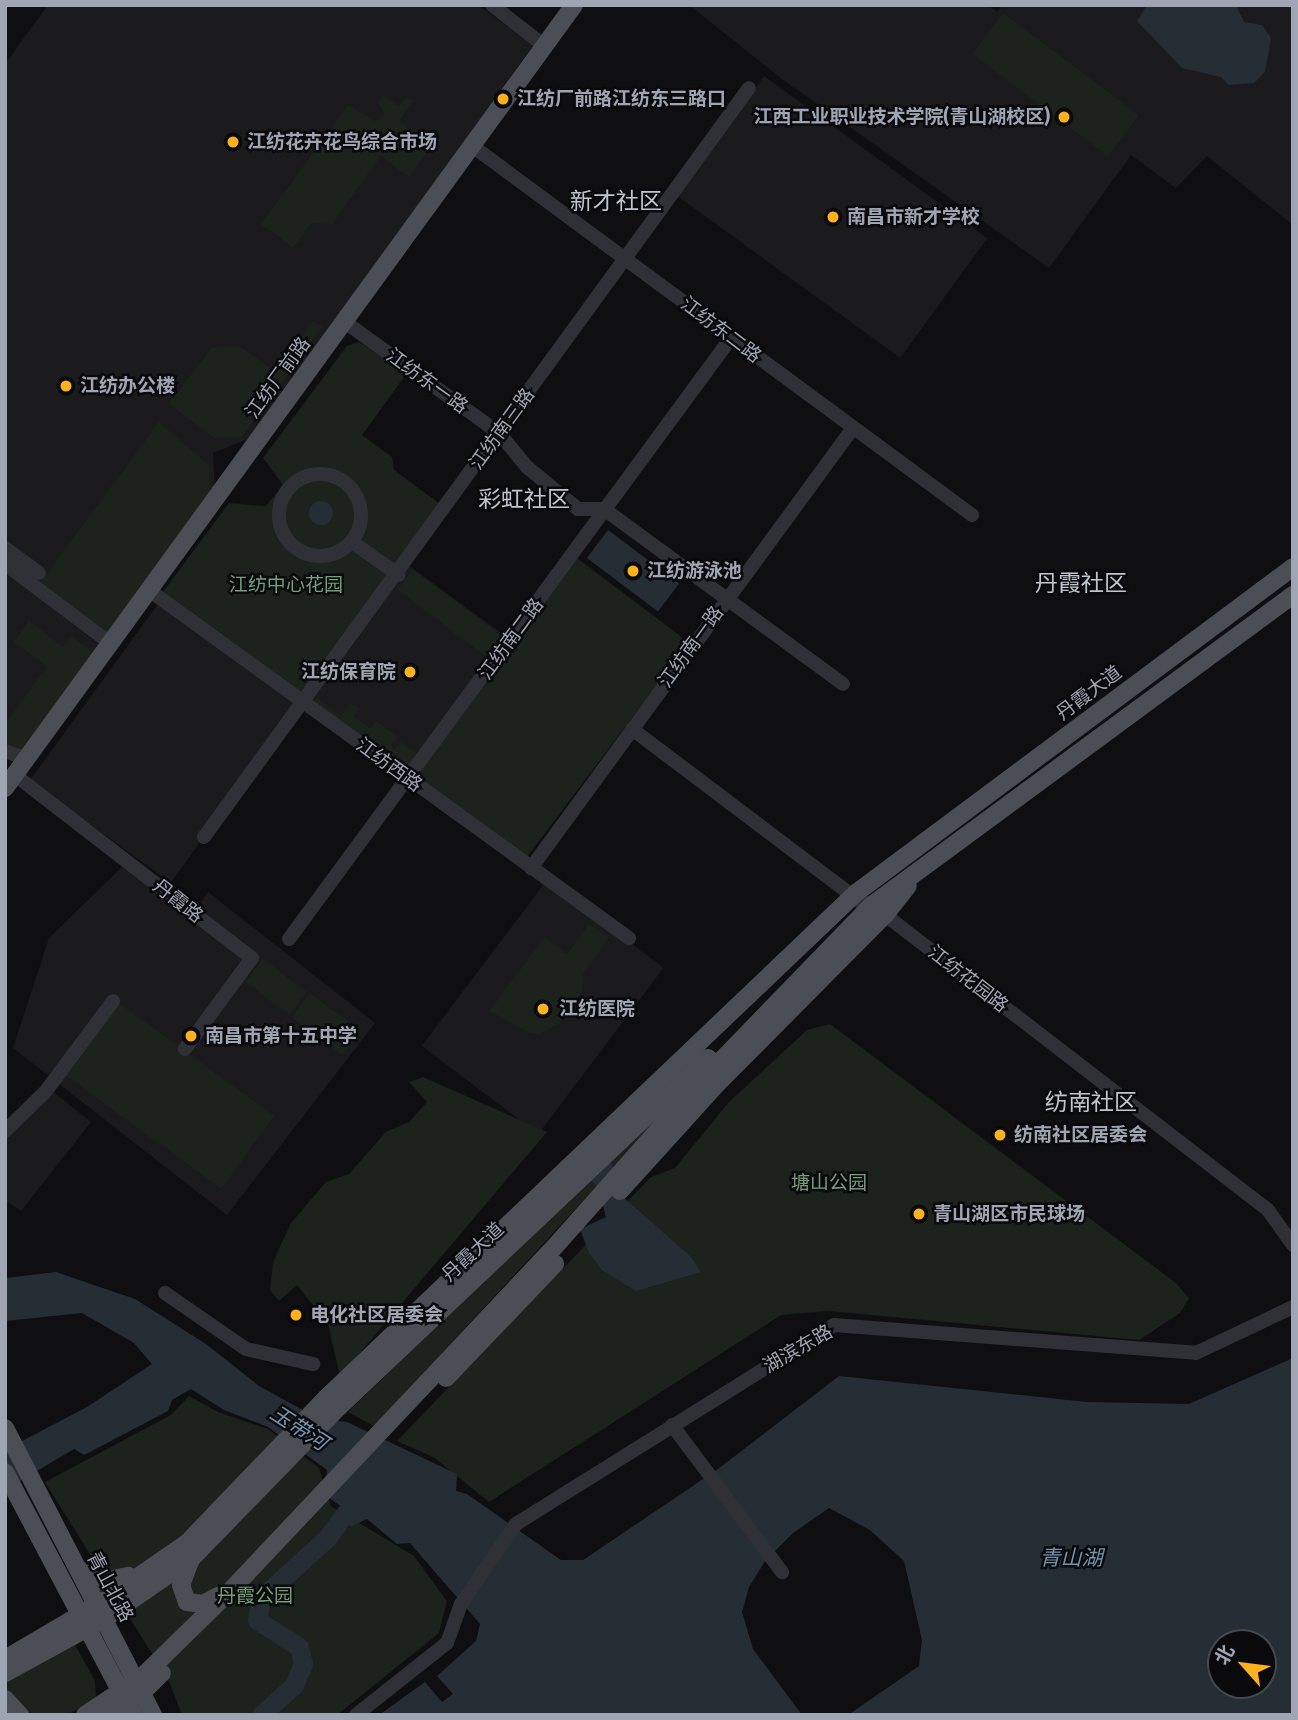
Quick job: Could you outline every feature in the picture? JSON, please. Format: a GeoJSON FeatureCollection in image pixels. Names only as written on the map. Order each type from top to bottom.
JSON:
{"type":"FeatureCollection","features":[{"type":"Feature","properties":{"kind":"main road","name":"江纺厂前路"},"geometry":{"type":"LineString","coordinates":[[18,772],[345,322],[542,45],[574,5]]}},
{"type":"Feature","properties":{"kind":"main road","name":"丹霞大道"},"geometry":{"type":"LineString","coordinates":[[85,1715],[132,1697],[233,1588],[384,1434],[509,1314],[716,1085],[910,853],[1293,567]]}},
{"type":"Feature","properties":{"kind":"main road","name":"丹霞大道"},"geometry":{"type":"LineString","coordinates":[[5,1673],[82,1623],[191,1559],[275,1463],[333,1403],[868,905],[1293,595]]}},
{"type":"Feature","properties":{"kind":"main road","name":"青山北路"},"geometry":{"type":"LineString","coordinates":[[5,1427],[100,1612],[132,1697]]}},
{"type":"Feature","properties":{"kind":"main road","name":"丹霞大道"},"geometry":{"type":"LineString","coordinates":[[100,1612],[154,1566],[187,1543],[275,1463]]}},
{"type":"Feature","properties":{"kind":"main road","name":"青山北路"},"geometry":{"type":"LineString","coordinates":[[5,1472],[82,1623],[132,1697],[155,1715]]}},
{"type":"Feature","properties":{"kind":"main road","name":"丹霞大道"},"geometry":{"type":"LineString","coordinates":[[107,1715],[167,1667],[325,1494]]}},
{"type":"Feature","properties":{"kind":"main road"},"geometry":{"type":"LineString","coordinates":[[191,1559],[181,1586],[187,1602],[203,1604],[233,1588]]}},
{"type":"Feature","properties":{"kind":"main road"},"geometry":{"type":"LineString","coordinates":[[75,1567],[89,1580],[113,1582],[154,1566]]}},
{"type":"Feature","properties":{"kind":"main road"},"geometry":{"type":"LineString","coordinates":[[11,1656],[57,1617],[62,1600],[58,1578]]}},
{"type":"Feature","properties":{"kind":"main road","name":"丹霞大道"},"geometry":{"type":"LineString","coordinates":[[11,1656],[82,1623]]}},
{"type":"Feature","properties":{"kind":"main road"},"geometry":{"type":"LineString","coordinates":[[155,1715],[155,1697],[167,1667]]}},
{"type":"Feature","properties":{"kind":"main road"},"geometry":{"type":"LineString","coordinates":[[5,1699],[20,1715]]}},
{"type":"Feature","properties":{"kind":"street"},"geometry":{"type":"LineString","coordinates":[[492,5],[542,45]]}},
{"type":"Feature","properties":{"kind":"street","name":"江纺南三路"},"geometry":{"type":"LineString","coordinates":[[204,837],[399,575],[749,88]]}},
{"type":"Feature","properties":{"kind":"street","name":"江纺东二路"},"geometry":{"type":"LineString","coordinates":[[471,145],[972,515]]}},
{"type":"Feature","properties":{"kind":"street","name":"江纺东一路"},"geometry":{"type":"LineString","coordinates":[[345,322],[499,433],[527,467],[578,509],[604,509],[843,684]]}},
{"type":"Feature","properties":{"kind":"street","name":"江纺南二路"},"geometry":{"type":"LineString","coordinates":[[289,939],[410,780],[604,509],[731,338]]}},
{"type":"Feature","properties":{"kind":"street","name":"江纺南一路"},"geometry":{"type":"LineString","coordinates":[[531,867],[853,428]]}},
{"type":"Feature","properties":{"kind":"street"},"geometry":{"type":"LineString","coordinates":[[318,473],[344,481],[354,490],[362,516],[352,542],[329,555],[302,552],[291,545],[279,521],[284,494],[293,484],[318,473]]}},
{"type":"Feature","properties":{"kind":"street"},"geometry":{"type":"LineString","coordinates":[[352,542],[399,575]]}},
{"type":"Feature","properties":{"kind":"street"},"geometry":{"type":"LineString","coordinates":[[5,548],[38,573]]}},
{"type":"Feature","properties":{"kind":"street"},"geometry":{"type":"LineString","coordinates":[[5,564],[110,643]]}},
{"type":"Feature","properties":{"kind":"street","name":"江纺西路"},"geometry":{"type":"LineString","coordinates":[[149,590],[629,937]]}},
{"type":"Feature","properties":{"kind":"street","name":"江纺花园路"},"geometry":{"type":"LineString","coordinates":[[632,729],[1268,1210],[1293,1245]]}},
{"type":"Feature","properties":{"kind":"street"},"geometry":{"type":"LineString","coordinates":[[5,751],[18,772]]}},
{"type":"Feature","properties":{"kind":"street"},"geometry":{"type":"LineString","coordinates":[[5,757],[18,772]]}},
{"type":"Feature","properties":{"kind":"street","name":"丹霞路"},"geometry":{"type":"LineString","coordinates":[[18,772],[252,958],[185,1049]]}},
{"type":"Feature","properties":{"kind":"street"},"geometry":{"type":"LineString","coordinates":[[5,1131],[46,1091],[113,1001]]}},
{"type":"Feature","properties":{"kind":"street"},"geometry":{"type":"LineString","coordinates":[[165,1293],[246,1349],[313,1364]]}},
{"type":"Feature","properties":{"kind":"street","name":"湖滨东路"},"geometry":{"type":"LineString","coordinates":[[356,1715],[447,1643],[461,1604],[516,1524],[834,1325],[1196,1353],[1293,1307]]}},
{"type":"Feature","properties":{"kind":"street"},"geometry":{"type":"LineString","coordinates":[[672,1425],[777,1566]]}},
{"type":"Feature","properties":{"kind":"shaded area"},"geometry":{"type":"Polygon","coordinates":[[[48,5],[478,5],[533,45],[253,437],[213,453],[215,491],[107,635],[5,556],[5,64],[48,5]]]}},
{"type":"Feature","properties":{"kind":"shaded area","name":"江西工业职业技术学院(青山湖校区)"},"geometry":{"type":"Polygon","coordinates":[[[689,5],[988,5],[997,12],[1002,5],[1293,5],[1293,225],[1207,156],[1176,188],[1131,155],[1049,268],[782,79],[689,5]]]}},
{"type":"Feature","properties":{"kind":"shaded area","name":"南昌市新才学校"},"geometry":{"type":"Polygon","coordinates":[[[764,76],[987,238],[900,358],[677,196],[764,76]]]}},
{"type":"Feature","properties":{"kind":"shaded area","name":"江纺保育院"},"geometry":{"type":"Polygon","coordinates":[[[409,566],[509,639],[409,776],[309,704],[409,566]]]}},
{"type":"Feature","properties":{"kind":"shaded area"},"geometry":{"type":"Polygon","coordinates":[[[5,572],[101,646],[17,755],[5,747],[5,572]]]}},
{"type":"Feature","properties":{"kind":"shaded area"},"geometry":{"type":"Polygon","coordinates":[[[158,604],[299,706],[171,883],[30,780],[158,604]]]}},
{"type":"Feature","properties":{"kind":"shaded area","name":"南昌市第十五中学"},"geometry":{"type":"Polygon","coordinates":[[[124,865],[192,915],[208,892],[375,1023],[227,1215],[13,1048],[49,938],[124,865]]]}},
{"type":"Feature","properties":{"kind":"shaded area","name":"江纺医院"},"geometry":{"type":"Polygon","coordinates":[[[547,880],[664,968],[538,1134],[422,1046],[547,880]]]}},
{"type":"Feature","properties":{"kind":"shaded area"},"geometry":{"type":"Polygon","coordinates":[[[52,1091],[91,1122],[21,1211],[5,1200],[5,1137],[52,1091]]]}},
{"type":"Feature","properties":{"kind":"green space"},"geometry":{"type":"Polygon","coordinates":[[[1003,13],[1139,115],[1108,156],[972,54],[1003,13]]]}},
{"type":"Feature","properties":{"kind":"green space"},"geometry":{"type":"Polygon","coordinates":[[[383,95],[399,106],[407,97],[413,101],[399,121],[417,134],[428,151],[409,177],[381,156],[332,224],[311,223],[293,248],[261,224],[348,105],[375,121],[385,115],[378,102],[383,95]]]}},
{"type":"Feature","properties":{"kind":"green space"},"geometry":{"type":"Polygon","coordinates":[[[313,321],[322,327],[241,438],[214,438],[169,404],[211,348],[239,346],[276,372],[313,321]]]}},
{"type":"Feature","properties":{"kind":"green space","name":"江纺中心花园"},"geometry":{"type":"Polygon","coordinates":[[[359,342],[407,373],[362,435],[392,457],[394,470],[444,507],[304,699],[160,596],[229,503],[266,506],[283,485],[263,458],[347,346],[359,342]]]}},
{"type":"Feature","properties":{"kind":"green space"},"geometry":{"type":"Polygon","coordinates":[[[159,422],[209,465],[210,496],[108,633],[40,583],[159,422]]]}},
{"type":"Feature","properties":{"kind":"green space"},"geometry":{"type":"Polygon","coordinates":[[[573,555],[689,642],[521,864],[406,777],[573,555]]]}},
{"type":"Feature","properties":{"kind":"green space"},"geometry":{"type":"Polygon","coordinates":[[[413,569],[502,636],[487,657],[397,590],[413,569]]]}},
{"type":"Feature","properties":{"kind":"green space"},"geometry":{"type":"Polygon","coordinates":[[[29,621],[63,647],[71,636],[98,656],[25,755],[5,741],[5,724],[47,667],[14,642],[29,621]]]}},
{"type":"Feature","properties":{"kind":"green space"},"geometry":{"type":"Polygon","coordinates":[[[317,698],[341,716],[351,703],[359,709],[354,717],[370,728],[376,721],[398,737],[391,746],[394,750],[401,742],[417,753],[410,774],[312,704],[317,698]]]}},
{"type":"Feature","properties":{"kind":"green space"},"geometry":{"type":"Polygon","coordinates":[[[589,924],[609,938],[583,974],[582,992],[560,1023],[540,1034],[530,1033],[489,1011],[545,937],[567,954],[589,924]]]}},
{"type":"Feature","properties":{"kind":"green space"},"geometry":{"type":"Polygon","coordinates":[[[263,959],[307,992],[289,1015],[246,982],[263,959]]]}},
{"type":"Feature","properties":{"kind":"green space"},"geometry":{"type":"Polygon","coordinates":[[[310,993],[360,1031],[342,1055],[292,1017],[310,993]]]}},
{"type":"Feature","properties":{"kind":"green space"},"geometry":{"type":"Polygon","coordinates":[[[119,1003],[274,1116],[221,1189],[66,1076],[119,1003]]]}},
{"type":"Feature","properties":{"kind":"green space","name":"塘山公园"},"geometry":{"type":"Polygon","coordinates":[[[830,1024],[1176,1283],[1189,1298],[1180,1313],[1139,1340],[829,1311],[781,1315],[489,1502],[435,1458],[397,1441],[651,1177],[675,1168],[729,1102],[807,1030],[830,1024]]]}},
{"type":"Feature","properties":{"kind":"green space"},"geometry":{"type":"Polygon","coordinates":[[[711,1063],[374,1426],[348,1412],[711,1063]]]}},
{"type":"Feature","properties":{"kind":"green space"},"geometry":{"type":"Polygon","coordinates":[[[423,1077],[547,1132],[340,1376],[328,1324],[297,1285],[279,1301],[270,1290],[273,1262],[291,1223],[326,1182],[349,1174],[386,1132],[409,1122],[427,1102],[409,1082],[423,1077]]]}},
{"type":"Feature","properties":{"kind":"green space","name":"丹霞公园"},"geometry":{"type":"Polygon","coordinates":[[[189,1396],[218,1412],[268,1429],[319,1468],[331,1506],[414,1556],[447,1601],[439,1633],[337,1715],[182,1715],[169,1681],[45,1482],[171,1415],[189,1396]]]}},
{"type":"Feature","properties":{"kind":"green space"},"geometry":{"type":"Polygon","coordinates":[[[74,1643],[95,1681],[96,1699],[67,1715],[5,1715],[5,1682],[74,1643]]]}},
{"type":"Feature","properties":{"kind":"water"},"geometry":{"type":"Polygon","coordinates":[[[1147,5],[1236,5],[1244,22],[1262,25],[1271,38],[1265,72],[1254,83],[1229,85],[1221,77],[1182,68],[1137,21],[1147,5]]]}},
{"type":"Feature","properties":{"kind":"water"},"geometry":{"type":"Polygon","coordinates":[[[321,501],[329,505],[333,513],[329,521],[321,525],[313,521],[309,513],[313,505],[321,501]]]}},
{"type":"Feature","properties":{"kind":"water","name":"江纺游泳池"},"geometry":{"type":"Polygon","coordinates":[[[608,530],[679,584],[658,612],[587,558],[608,530]]]}},
{"type":"Feature","properties":{"kind":"water"},"geometry":{"type":"Polygon","coordinates":[[[607,1148],[621,1195],[691,1257],[701,1272],[636,1291],[602,1270],[589,1253],[580,1229],[606,1217],[598,1187],[587,1177],[607,1148]]]}},
{"type":"Feature","properties":{"kind":"water","name":"青山湖"},"geometry":{"type":"Polygon","coordinates":[[[56,1272],[135,1299],[206,1344],[259,1386],[319,1419],[347,1422],[457,1474],[456,1491],[467,1494],[561,1560],[583,1560],[718,1469],[839,1376],[1087,1402],[1189,1404],[1293,1358],[1293,1715],[848,1715],[919,1666],[922,1640],[904,1561],[870,1530],[829,1508],[793,1533],[765,1561],[749,1587],[742,1612],[753,1649],[802,1715],[379,1715],[425,1682],[442,1702],[453,1694],[437,1676],[476,1641],[480,1624],[410,1543],[397,1544],[367,1519],[351,1526],[339,1520],[342,1507],[325,1495],[327,1470],[268,1427],[224,1410],[191,1389],[172,1400],[168,1411],[84,1455],[74,1449],[5,1490],[5,1450],[87,1407],[152,1364],[134,1343],[82,1313],[5,1321],[5,1278],[56,1272]]]}},
{"type":"Feature","properties":{"kind":"waterway"},"geometry":{"type":"LineString","coordinates":[[261,1715],[294,1685],[303,1664],[299,1647],[257,1620],[261,1598],[327,1538],[355,1500]]}},
{"type":"Feature","properties":{"kind":"place","name":"江纺厂前路江纺东三路口"},"geometry":{"type":"Point","coordinates":[503,99]}},
{"type":"Feature","properties":{"kind":"place","name":"江西工业职业技术学院(青山湖校区)"},"geometry":{"type":"Point","coordinates":[1064,117]}},
{"type":"Feature","properties":{"kind":"place","name":"江纺花卉花鸟综合市场"},"geometry":{"type":"Point","coordinates":[233,142]}},
{"type":"Feature","properties":{"kind":"place","name":"南昌市新才学校"},"geometry":{"type":"Point","coordinates":[833,217]}},
{"type":"Feature","properties":{"kind":"place","name":"江纺办公楼"},"geometry":{"type":"Point","coordinates":[66,386]}},
{"type":"Feature","properties":{"kind":"place","name":"江纺游泳池"},"geometry":{"type":"Point","coordinates":[633,571]}},
{"type":"Feature","properties":{"kind":"place","name":"江纺保育院"},"geometry":{"type":"Point","coordinates":[410,672]}},
{"type":"Feature","properties":{"kind":"place","name":"江纺医院"},"geometry":{"type":"Point","coordinates":[543,1009]}},
{"type":"Feature","properties":{"kind":"place","name":"南昌市第十五中学"},"geometry":{"type":"Point","coordinates":[191,1036]}},
{"type":"Feature","properties":{"kind":"place","name":"纺南社区居委会"},"geometry":{"type":"Point","coordinates":[1000,1135]}},
{"type":"Feature","properties":{"kind":"place","name":"青山湖区市民球场"},"geometry":{"type":"Point","coordinates":[919,1214]}},
{"type":"Feature","properties":{"kind":"place","name":"电化社区居委会"},"geometry":{"type":"Point","coordinates":[296,1315]}},
{"type":"Feature","properties":{"kind":"district","name":"新才社区"},"geometry":{"type":"Point","coordinates":[616,201]}},
{"type":"Feature","properties":{"kind":"district","name":"彩虹社区"},"geometry":{"type":"Point","coordinates":[524,499]}},
{"type":"Feature","properties":{"kind":"district","name":"丹霞社区"},"geometry":{"type":"Point","coordinates":[1081,583]}},
{"type":"Feature","properties":{"kind":"district","name":"纺南社区"},"geometry":{"type":"Point","coordinates":[1091,1102]}},
{"type":"Feature","properties":{"kind":"water label","name":"玉带河"},"geometry":{"type":"Point","coordinates":[299,1428]}}]}
